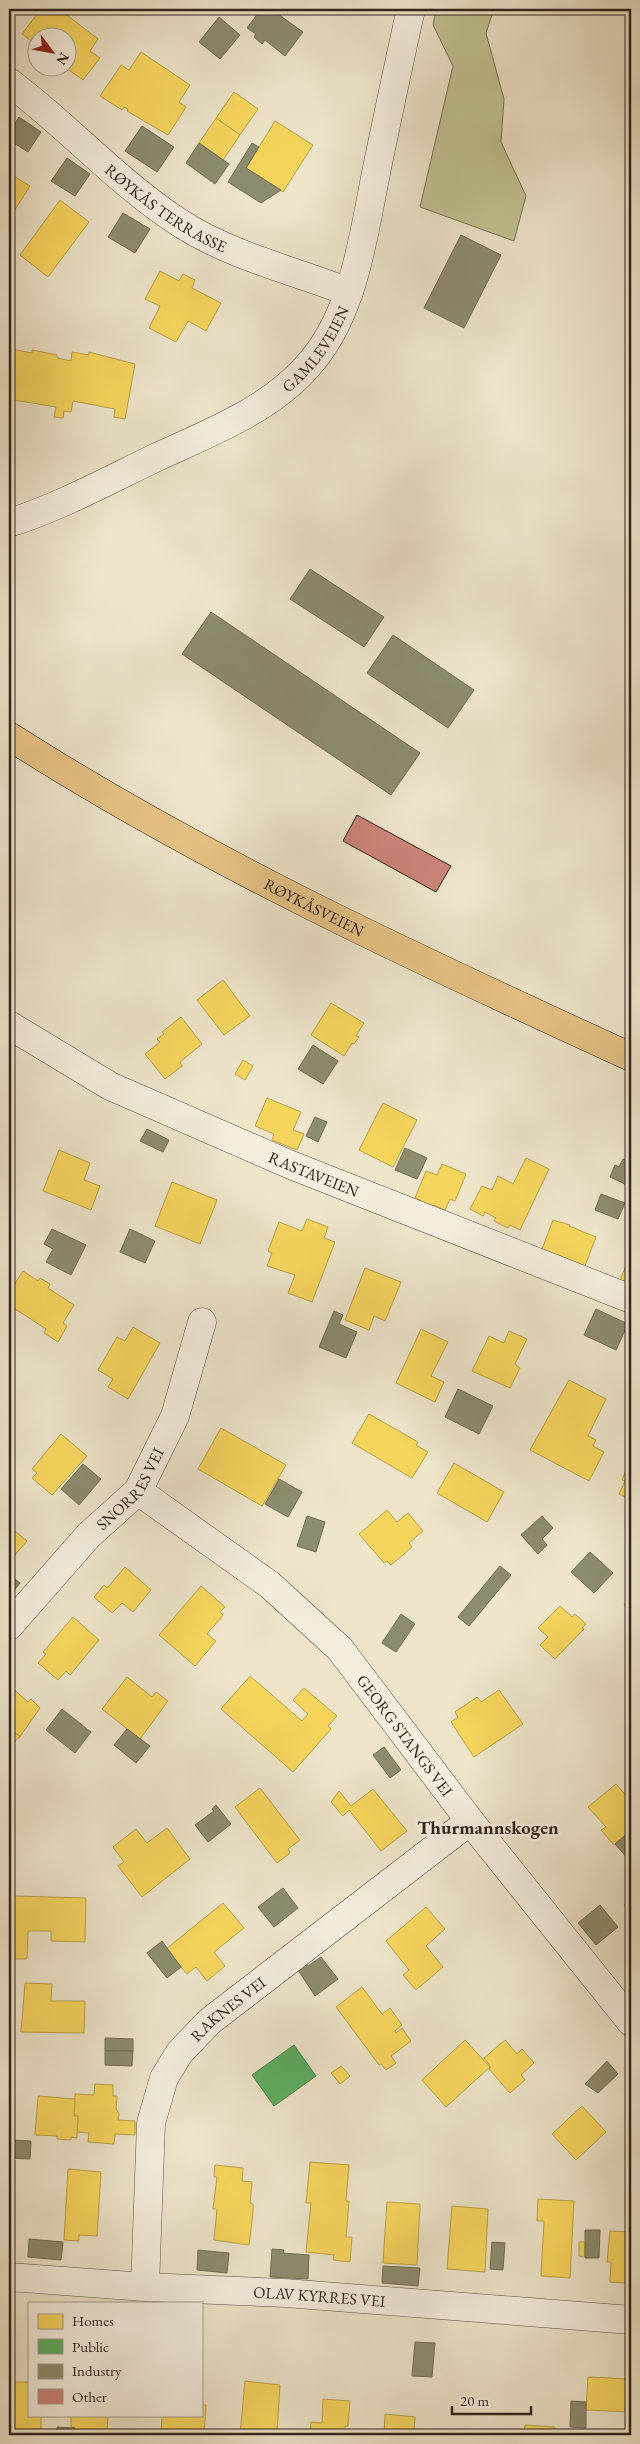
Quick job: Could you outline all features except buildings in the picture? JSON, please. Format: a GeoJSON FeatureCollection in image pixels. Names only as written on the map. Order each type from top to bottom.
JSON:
{"type":"FeatureCollection","features":[{"type":"Feature","properties":{"kind":"main road","name":"RØYKÅSVEIEN"},"geometry":{"type":"LineString","coordinates":[[9,736],[110,799],[242,871],[403,950],[631,1057]]}},
{"type":"Feature","properties":{"kind":"street","name":"GAMLEVEIEN"},"geometry":{"type":"LineString","coordinates":[[9,523],[48,509],[210,433],[277,394],[294,381],[318,354],[338,318],[349,292],[360,252],[411,9]]}},
{"type":"Feature","properties":{"kind":"street","name":"RØYKÅS TERRASSE"},"geometry":{"type":"LineString","coordinates":[[9,82],[141,194],[180,223],[217,244],[349,292]]}},
{"type":"Feature","properties":{"kind":"street","name":"RASTAVEIEN"},"geometry":{"type":"LineString","coordinates":[[9,1025],[110,1086],[155,1106],[291,1165],[631,1299]]}},
{"type":"Feature","properties":{"kind":"street","name":"SNORRES VEI"},"geometry":{"type":"LineString","coordinates":[[9,1626],[88,1535],[138,1491],[175,1416],[202,1322]]}},
{"type":"Feature","properties":{"kind":"street","name":"GEORG STANGS VEI"},"geometry":{"type":"LineString","coordinates":[[138,1491],[270,1585],[340,1649],[470,1821],[631,2022]]}},
{"type":"Feature","properties":{"kind":"street","name":"RAKNES VEI"},"geometry":{"type":"LineString","coordinates":[[146,2287],[151,2123],[164,2078],[180,2052],[210,2020],[470,1821]]}},
{"type":"Feature","properties":{"kind":"street","name":"OLAV KYRRES VEI"},"geometry":{"type":"LineString","coordinates":[[9,2277],[146,2287],[285,2293],[631,2320]]}},
{"type":"Feature","properties":{"kind":"green space"},"geometry":{"type":"Polygon","coordinates":[[[436,9],[494,9],[486,33],[504,99],[501,142],[526,196],[514,241],[420,207],[453,66],[433,25],[436,9]]]}},
{"type":"Feature","properties":{"kind":"district","name":"Thurmannskogen"},"geometry":{"type":"Point","coordinates":[488,1827]}}]}
